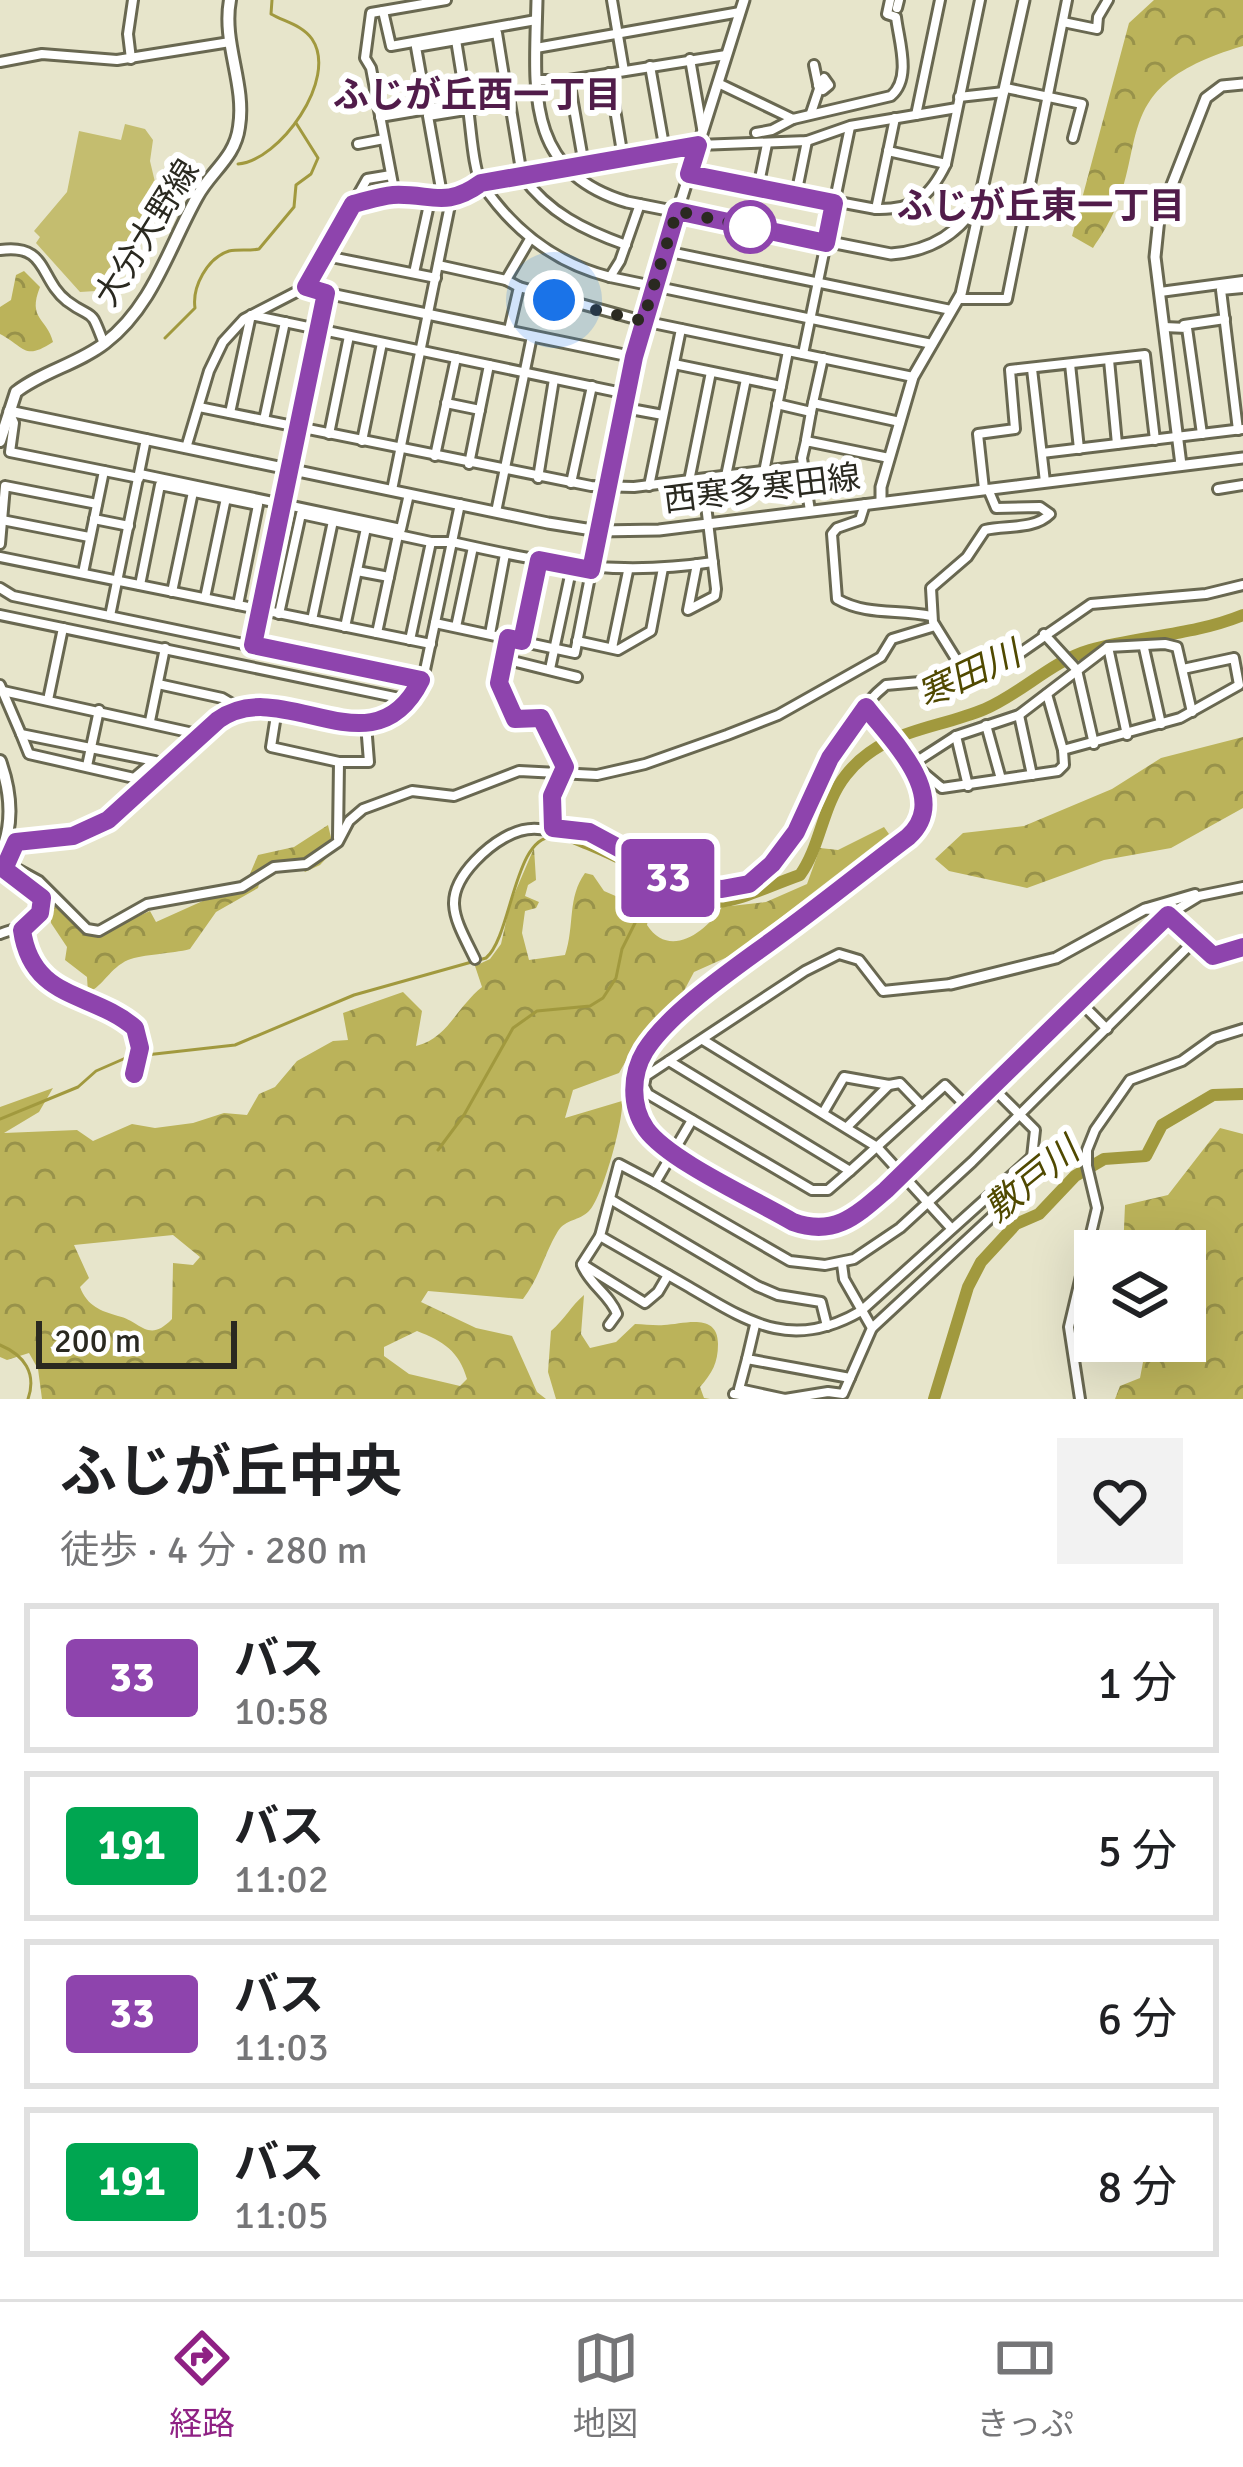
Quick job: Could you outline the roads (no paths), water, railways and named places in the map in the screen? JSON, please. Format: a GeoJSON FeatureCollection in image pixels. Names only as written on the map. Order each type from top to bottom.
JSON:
{"type":"FeatureCollection","features":[{"type":"Feature","properties":{"kind":"main road","name":"大分大野線"},"geometry":{"type":"LineString","coordinates":[[9,411],[16,392],[24,386],[104,344],[149,292],[197,196],[235,146],[242,101],[231,41],[230,0]]}},
{"type":"Feature","properties":{"kind":"main road"},"geometry":{"type":"LineString","coordinates":[[0,441],[9,411]]}},
{"type":"Feature","properties":{"kind":"main road"},"geometry":{"type":"LineString","coordinates":[[0,761],[9,800],[11,842],[3,859]]}},
{"type":"Feature","properties":{"kind":"street"},"geometry":{"type":"LineString","coordinates":[[131,58],[128,16],[133,0]]}},
{"type":"Feature","properties":{"kind":"street"},"geometry":{"type":"LineString","coordinates":[[394,195],[371,68],[365,58],[365,35],[371,13],[446,0]]}},
{"type":"Feature","properties":{"kind":"street"},"geometry":{"type":"LineString","coordinates":[[537,0],[535,85],[544,132],[566,168],[604,195],[880,254],[917,250],[958,228],[980,198]]}},
{"type":"Feature","properties":{"kind":"street"},"geometry":{"type":"LineString","coordinates":[[612,0],[624,70]]}},
{"type":"Feature","properties":{"kind":"street"},"geometry":{"type":"LineString","coordinates":[[435,623],[574,653],[643,321],[744,0]]}},
{"type":"Feature","properties":{"kind":"street"},"geometry":{"type":"LineString","coordinates":[[916,115],[940,0]]}},
{"type":"Feature","properties":{"kind":"street"},"geometry":{"type":"LineString","coordinates":[[689,174],[876,209],[904,208],[928,195],[946,164],[980,0]]}},
{"type":"Feature","properties":{"kind":"street"},"geometry":{"type":"LineString","coordinates":[[881,502],[881,487],[913,377],[958,299],[1024,0]]}},
{"type":"Feature","properties":{"kind":"street"},"geometry":{"type":"LineString","coordinates":[[958,299],[1007,299],[1067,0]]}},
{"type":"Feature","properties":{"kind":"street"},"geometry":{"type":"LineString","coordinates":[[1063,22],[1097,29],[1108,0]]}},
{"type":"Feature","properties":{"kind":"street"},"geometry":{"type":"LineString","coordinates":[[756,133],[897,92],[903,71],[896,17],[887,14],[896,3]]}},
{"type":"Feature","properties":{"kind":"street"},"geometry":{"type":"LineString","coordinates":[[383,11],[391,46],[536,20]]}},
{"type":"Feature","properties":{"kind":"street"},"geometry":{"type":"LineString","coordinates":[[536,48],[740,12]]}},
{"type":"Feature","properties":{"kind":"street"},"geometry":{"type":"LineString","coordinates":[[428,109],[416,47],[497,33],[507,95]]}},
{"type":"Feature","properties":{"kind":"street"},"geometry":{"type":"LineString","coordinates":[[456,40],[481,183],[530,239],[568,263],[610,277],[932,344]]}},
{"type":"Feature","properties":{"kind":"street"},"geometry":{"type":"LineString","coordinates":[[0,62],[42,54],[95,61],[131,58],[231,41]]}},
{"type":"Feature","properties":{"kind":"street"},"geometry":{"type":"LineString","coordinates":[[392,490],[451,206],[443,200],[428,116],[535,85],[726,55]]}},
{"type":"Feature","properties":{"kind":"street"},"geometry":{"type":"LineString","coordinates":[[690,59],[702,132]]}},
{"type":"Feature","properties":{"kind":"street"},"geometry":{"type":"LineString","coordinates":[[812,113],[818,85],[814,65]]}},
{"type":"Feature","properties":{"kind":"street"},"geometry":{"type":"LineString","coordinates":[[650,66],[664,151]]}},
{"type":"Feature","properties":{"kind":"street"},"geometry":{"type":"LineString","coordinates":[[609,73],[623,158]]}},
{"type":"Feature","properties":{"kind":"street"},"geometry":{"type":"LineString","coordinates":[[568,80],[584,165]]}},
{"type":"Feature","properties":{"kind":"street"},"geometry":{"type":"LineString","coordinates":[[718,83],[793,119]]}},
{"type":"Feature","properties":{"kind":"street"},"geometry":{"type":"LineString","coordinates":[[1181,465],[1156,227],[1204,103],[1216,88],[1243,84]]}},
{"type":"Feature","properties":{"kind":"street"},"geometry":{"type":"LineString","coordinates":[[353,204],[394,195],[443,200],[481,183],[698,145],[807,141],[850,126],[916,115],[1005,90],[1082,104],[1072,138]]}},
{"type":"Feature","properties":{"kind":"street"},"geometry":{"type":"LineString","coordinates":[[380,117],[509,103],[522,176],[561,216],[626,245]]}},
{"type":"Feature","properties":{"kind":"street"},"geometry":{"type":"LineString","coordinates":[[876,209],[895,118]]}},
{"type":"Feature","properties":{"kind":"street"},"geometry":{"type":"LineString","coordinates":[[803,354],[850,126]]}},
{"type":"Feature","properties":{"kind":"street"},"geometry":{"type":"LineString","coordinates":[[358,144],[384,139]]}},
{"type":"Feature","properties":{"kind":"street"},"geometry":{"type":"LineString","coordinates":[[796,195],[807,141]]}},
{"type":"Feature","properties":{"kind":"street"},"geometry":{"type":"LineString","coordinates":[[758,188],[767,144]]}},
{"type":"Feature","properties":{"kind":"street"},"geometry":{"type":"LineString","coordinates":[[888,151],[946,164]]}},
{"type":"Feature","properties":{"kind":"street"},"geometry":{"type":"LineString","coordinates":[[186,448],[223,342],[251,315],[306,287],[368,179],[391,175]]}},
{"type":"Feature","properties":{"kind":"street"},"geometry":{"type":"LineString","coordinates":[[980,198],[1049,212]]}},
{"type":"Feature","properties":{"kind":"street"},"geometry":{"type":"LineString","coordinates":[[414,273],[430,200]]}},
{"type":"Feature","properties":{"kind":"street"},"geometry":{"type":"LineString","coordinates":[[610,277],[640,204]]}},
{"type":"Feature","properties":{"kind":"street"},"geometry":{"type":"LineString","coordinates":[[506,280],[530,239]]}},
{"type":"Feature","properties":{"kind":"street"},"geometry":{"type":"LineString","coordinates":[[0,250],[31,254],[62,296],[94,315],[104,344]]}},
{"type":"Feature","properties":{"kind":"street"},"geometry":{"type":"LineString","coordinates":[[665,250],[953,311]]}},
{"type":"Feature","properties":{"kind":"street"},"geometry":{"type":"LineString","coordinates":[[326,256],[436,278]]}},
{"type":"Feature","properties":{"kind":"street"},"geometry":{"type":"LineString","coordinates":[[438,265],[643,321],[913,377]]}},
{"type":"Feature","properties":{"kind":"street"},"geometry":{"type":"LineString","coordinates":[[1160,292],[1243,284]]}},
{"type":"Feature","properties":{"kind":"street"},"geometry":{"type":"LineString","coordinates":[[1042,453],[1240,429],[1221,290],[1243,284]]}},
{"type":"Feature","properties":{"kind":"street"},"geometry":{"type":"LineString","coordinates":[[306,287],[634,357]]}},
{"type":"Feature","properties":{"kind":"street"},"geometry":{"type":"LineString","coordinates":[[509,330],[519,287]]}},
{"type":"Feature","properties":{"kind":"street"},"geometry":{"type":"LineString","coordinates":[[253,645],[326,293]]}},
{"type":"Feature","properties":{"kind":"street"},"geometry":{"type":"LineString","coordinates":[[251,315],[627,394]]}},
{"type":"Feature","properties":{"kind":"street"},"geometry":{"type":"LineString","coordinates":[[230,413],[251,315]]}},
{"type":"Feature","properties":{"kind":"street"},"geometry":{"type":"LineString","coordinates":[[1164,327],[1225,319]]}},
{"type":"Feature","properties":{"kind":"street"},"geometry":{"type":"LineString","coordinates":[[264,421],[286,322]]}},
{"type":"Feature","properties":{"kind":"street"},"geometry":{"type":"LineString","coordinates":[[1181,325],[1187,328],[1202,434]]}},
{"type":"Feature","properties":{"kind":"street"},"geometry":{"type":"LineString","coordinates":[[650,486],[681,329]]}},
{"type":"Feature","properties":{"kind":"street"},"geometry":{"type":"LineString","coordinates":[[329,434],[349,335]]}},
{"type":"Feature","properties":{"kind":"street"},"geometry":{"type":"LineString","coordinates":[[496,512],[532,336]]}},
{"type":"Feature","properties":{"kind":"street"},"geometry":{"type":"LineString","coordinates":[[362,441],[382,342]]}},
{"type":"Feature","properties":{"kind":"street"},"geometry":{"type":"LineString","coordinates":[[764,472],[788,351]]}},
{"type":"Feature","properties":{"kind":"street"},"geometry":{"type":"LineString","coordinates":[[969,680],[933,621],[932,587],[967,557],[983,532],[1048,517],[1049,510],[996,508],[986,489],[978,434],[1015,429],[1010,370],[1145,355],[1155,440]]}},
{"type":"Feature","properties":{"kind":"street"},"geometry":{"type":"LineString","coordinates":[[435,456],[456,358]]}},
{"type":"Feature","properties":{"kind":"street"},"geometry":{"type":"LineString","coordinates":[[810,511],[803,466],[823,358]]}},
{"type":"Feature","properties":{"kind":"street"},"geometry":{"type":"LineString","coordinates":[[1109,359],[1117,444]]}},
{"type":"Feature","properties":{"kind":"street"},"geometry":{"type":"LineString","coordinates":[[469,464],[489,364]]}},
{"type":"Feature","properties":{"kind":"street"},"geometry":{"type":"LineString","coordinates":[[674,364],[781,386]]}},
{"type":"Feature","properties":{"kind":"street"},"geometry":{"type":"LineString","coordinates":[[1070,364],[1079,449]]}},
{"type":"Feature","properties":{"kind":"street"},"geometry":{"type":"LineString","coordinates":[[1032,368],[1046,482]]}},
{"type":"Feature","properties":{"kind":"street"},"geometry":{"type":"LineString","coordinates":[[689,481],[710,372]]}},
{"type":"Feature","properties":{"kind":"street"},"geometry":{"type":"LineString","coordinates":[[538,478],[554,378]]}},
{"type":"Feature","properties":{"kind":"street"},"geometry":{"type":"LineString","coordinates":[[727,476],[746,379]]}},
{"type":"Feature","properties":{"kind":"street"},"geometry":{"type":"LineString","coordinates":[[571,483],[592,386]]}},
{"type":"Feature","properties":{"kind":"street"},"geometry":{"type":"LineString","coordinates":[[446,404],[480,410]]}},
{"type":"Feature","properties":{"kind":"street"},"geometry":{"type":"LineString","coordinates":[[777,404],[900,422]]}},
{"type":"Feature","properties":{"kind":"street"},"geometry":{"type":"LineString","coordinates":[[199,407],[538,478],[608,488],[803,466]]}},
{"type":"Feature","properties":{"kind":"street"},"geometry":{"type":"LineString","coordinates":[[625,408],[663,415]]}},
{"type":"Feature","properties":{"kind":"street"},"geometry":{"type":"LineString","coordinates":[[9,411],[14,423],[10,452],[401,530],[410,494]]}},
{"type":"Feature","properties":{"kind":"street","name":"西寒多寒田線"},"geometry":{"type":"LineString","coordinates":[[9,411],[599,531],[659,530],[1243,458]]}},
{"type":"Feature","properties":{"kind":"street"},"geometry":{"type":"LineString","coordinates":[[110,616],[146,439]]}},
{"type":"Feature","properties":{"kind":"street"},"geometry":{"type":"LineString","coordinates":[[806,441],[889,458]]}},
{"type":"Feature","properties":{"kind":"street"},"geometry":{"type":"LineString","coordinates":[[82,574],[104,471]]}},
{"type":"Feature","properties":{"kind":"street"},"geometry":{"type":"LineString","coordinates":[[697,564],[688,610],[715,596],[703,480]]}},
{"type":"Feature","properties":{"kind":"street"},"geometry":{"type":"LineString","coordinates":[[140,585],[160,485],[193,491],[258,505],[238,605]]}},
{"type":"Feature","properties":{"kind":"street"},"geometry":{"type":"LineString","coordinates":[[1219,489],[1243,485]]}},
{"type":"Feature","properties":{"kind":"street"},"geometry":{"type":"LineString","coordinates":[[0,544],[5,486],[97,504]]}},
{"type":"Feature","properties":{"kind":"street"},"geometry":{"type":"LineString","coordinates":[[172,592],[193,491]]}},
{"type":"Feature","properties":{"kind":"street"},"geometry":{"type":"LineString","coordinates":[[205,598],[226,498]]}},
{"type":"Feature","properties":{"kind":"street"},"geometry":{"type":"LineString","coordinates":[[11,842],[73,836],[96,827],[238,708],[258,704],[366,724],[387,717],[409,700],[421,680],[460,504]]}},
{"type":"Feature","properties":{"kind":"street"},"geometry":{"type":"LineString","coordinates":[[865,504],[860,520],[832,534],[836,599],[868,613],[902,611],[933,621]]}},
{"type":"Feature","properties":{"kind":"street"},"geometry":{"type":"LineString","coordinates":[[279,614],[301,514],[591,570],[713,562]]}},
{"type":"Feature","properties":{"kind":"street"},"geometry":{"type":"LineString","coordinates":[[94,519],[129,526]]}},
{"type":"Feature","properties":{"kind":"street"},"geometry":{"type":"LineString","coordinates":[[2,520],[89,538]]}},
{"type":"Feature","properties":{"kind":"street"},"geometry":{"type":"LineString","coordinates":[[312,620],[333,521]]}},
{"type":"Feature","properties":{"kind":"street"},"geometry":{"type":"LineString","coordinates":[[345,627],[366,528]]}},
{"type":"Feature","properties":{"kind":"street"},"geometry":{"type":"LineString","coordinates":[[377,634],[398,535]]}},
{"type":"Feature","properties":{"kind":"street"},"geometry":{"type":"LineString","coordinates":[[410,640],[431,542]]}},
{"type":"Feature","properties":{"kind":"street"},"geometry":{"type":"LineString","coordinates":[[456,627],[473,547]]}},
{"type":"Feature","properties":{"kind":"street"},"geometry":{"type":"LineString","coordinates":[[490,634],[506,554]]}},
{"type":"Feature","properties":{"kind":"street"},"geometry":{"type":"LineString","coordinates":[[0,556],[430,644]]}},
{"type":"Feature","properties":{"kind":"street"},"geometry":{"type":"LineString","coordinates":[[522,641],[539,560]]}},
{"type":"Feature","properties":{"kind":"street"},"geometry":{"type":"LineString","coordinates":[[550,669],[572,566]]}},
{"type":"Feature","properties":{"kind":"street"},"geometry":{"type":"LineString","coordinates":[[577,641],[618,650],[651,631],[663,568]]}},
{"type":"Feature","properties":{"kind":"street"},"geometry":{"type":"LineString","coordinates":[[357,571],[389,577]]}},
{"type":"Feature","properties":{"kind":"street"},"geometry":{"type":"LineString","coordinates":[[612,649],[628,571]]}},
{"type":"Feature","properties":{"kind":"street"},"geometry":{"type":"LineString","coordinates":[[475,959],[452,894],[486,850],[526,827],[589,832],[691,887],[749,884],[772,864],[796,832],[830,758],[889,683],[969,680],[1000,669],[1090,604],[1224,592],[1243,585]]}},
{"type":"Feature","properties":{"kind":"street"},"geometry":{"type":"LineString","coordinates":[[0,588],[14,596],[421,680]]}},
{"type":"Feature","properties":{"kind":"street"},"geometry":{"type":"LineString","coordinates":[[0,615],[409,700]]}},
{"type":"Feature","properties":{"kind":"street"},"geometry":{"type":"LineString","coordinates":[[3,859],[39,880],[92,932],[147,904],[242,886],[274,867],[306,864],[338,842],[362,808],[412,790],[454,796],[510,772],[598,775],[758,724],[880,657],[892,639],[933,621]]}},
{"type":"Feature","properties":{"kind":"street"},"geometry":{"type":"LineString","coordinates":[[48,700],[63,628]]}},
{"type":"Feature","properties":{"kind":"street"},"geometry":{"type":"LineString","coordinates":[[1044,634],[1077,670],[1094,743]]}},
{"type":"Feature","properties":{"kind":"street"},"geometry":{"type":"LineString","coordinates":[[508,638],[499,683],[514,717],[539,717],[563,756],[563,772],[552,796],[553,828]]}},
{"type":"Feature","properties":{"kind":"street"},"geometry":{"type":"LineString","coordinates":[[1108,647],[1126,735]]}},
{"type":"Feature","properties":{"kind":"street"},"geometry":{"type":"LineString","coordinates":[[911,764],[956,736],[1018,715],[1108,647],[1177,647],[1192,712]]}},
{"type":"Feature","properties":{"kind":"street"},"geometry":{"type":"LineString","coordinates":[[150,721],[165,648]]}},
{"type":"Feature","properties":{"kind":"street"},"geometry":{"type":"LineString","coordinates":[[1144,648],[1161,724]]}},
{"type":"Feature","properties":{"kind":"street"},"geometry":{"type":"LineString","coordinates":[[1063,750],[1161,724],[1239,685],[1234,658],[1183,669]]}},
{"type":"Feature","properties":{"kind":"street"},"geometry":{"type":"LineString","coordinates":[[504,659],[577,677]]}},
{"type":"Feature","properties":{"kind":"street"},"geometry":{"type":"LineString","coordinates":[[158,684],[222,698],[238,708]]}},
{"type":"Feature","properties":{"kind":"street"},"geometry":{"type":"LineString","coordinates":[[1,688],[202,735]]}},
{"type":"Feature","properties":{"kind":"street"},"geometry":{"type":"LineString","coordinates":[[1,688],[29,754],[134,778],[154,760],[21,734]]}},
{"type":"Feature","properties":{"kind":"street"},"geometry":{"type":"LineString","coordinates":[[866,707],[911,764],[942,788],[1058,771],[1064,765],[1063,750],[1047,694]]}},
{"type":"Feature","properties":{"kind":"street"},"geometry":{"type":"LineString","coordinates":[[277,709],[271,747],[339,762],[369,762],[366,724]]}},
{"type":"Feature","properties":{"kind":"street"},"geometry":{"type":"LineString","coordinates":[[87,766],[99,710]]}},
{"type":"Feature","properties":{"kind":"street"},"geometry":{"type":"LineString","coordinates":[[1018,715],[1032,775]]}},
{"type":"Feature","properties":{"kind":"street"},"geometry":{"type":"LineString","coordinates":[[986,725],[1001,779]]}},
{"type":"Feature","properties":{"kind":"street"},"geometry":{"type":"LineString","coordinates":[[956,736],[968,786]]}},
{"type":"Feature","properties":{"kind":"street"},"geometry":{"type":"LineString","coordinates":[[338,842],[339,762]]}},
{"type":"Feature","properties":{"kind":"street"},"geometry":{"type":"LineString","coordinates":[[911,764],[924,794],[916,829],[712,986],[643,1054],[635,1072],[636,1106],[646,1129],[673,1152],[793,1222],[811,1228],[833,1227],[854,1218],[971,1111],[1168,915],[1210,892]]}},
{"type":"Feature","properties":{"kind":"street"},"geometry":{"type":"LineString","coordinates":[[0,934],[22,930],[40,913],[42,898],[4,869],[3,859]]}},
{"type":"Feature","properties":{"kind":"street"},"geometry":{"type":"LineString","coordinates":[[971,1111],[945,1084],[828,1190],[812,1190],[648,1094],[644,1086],[646,1076],[805,971],[839,954],[859,960],[883,991],[951,984],[1056,958],[1160,901],[1243,886]]}},
{"type":"Feature","properties":{"kind":"street"},"geometry":{"type":"LineString","coordinates":[[1145,909],[1168,915],[1213,956],[1243,947]]}},
{"type":"Feature","properties":{"kind":"street"},"geometry":{"type":"LineString","coordinates":[[22,930],[28,956],[42,976],[135,1028],[140,1048],[134,1074]]}},
{"type":"Feature","properties":{"kind":"street"},"geometry":{"type":"LineString","coordinates":[[582,1264],[600,1236],[619,1163],[776,1256],[807,1264],[842,1264],[869,1252],[1021,1116],[1195,940]]}},
{"type":"Feature","properties":{"kind":"street"},"geometry":{"type":"LineString","coordinates":[[1081,1003],[1107,1029]]}},
{"type":"Feature","properties":{"kind":"street"},"geometry":{"type":"LineString","coordinates":[[1080,1399],[1069,1315],[1097,1208],[1087,1166],[1095,1130],[1124,1086],[1138,1074],[1182,1061],[1214,1038],[1243,1029]]}},
{"type":"Feature","properties":{"kind":"street"},"geometry":{"type":"LineString","coordinates":[[703,1040],[877,1147],[951,1228]]}},
{"type":"Feature","properties":{"kind":"street"},"geometry":{"type":"LineString","coordinates":[[670,1061],[679,1071],[850,1171]]}},
{"type":"Feature","properties":{"kind":"street"},"geometry":{"type":"LineString","coordinates":[[823,1113],[844,1077],[900,1083],[922,1106]]}},
{"type":"Feature","properties":{"kind":"street"},"geometry":{"type":"LineString","coordinates":[[847,1126],[889,1085]]}},
{"type":"Feature","properties":{"kind":"street"},"geometry":{"type":"LineString","coordinates":[[755,1325],[740,1389],[784,1399],[843,1394],[872,1328],[1039,1173],[1032,1157],[1034,1130],[994,1088]]}},
{"type":"Feature","properties":{"kind":"street"},"geometry":{"type":"LineString","coordinates":[[655,1183],[692,1120]]}},
{"type":"Feature","properties":{"kind":"street"},"geometry":{"type":"LineString","coordinates":[[600,1236],[755,1325],[793,1331],[827,1326],[861,1311],[1032,1157]]}},
{"type":"Feature","properties":{"kind":"street"},"geometry":{"type":"LineString","coordinates":[[610,1199],[757,1286],[778,1295],[821,1302],[827,1326]]}},
{"type":"Feature","properties":{"kind":"street"},"geometry":{"type":"LineString","coordinates":[[582,1264],[645,1303],[668,1275]]}},
{"type":"Feature","properties":{"kind":"street"},"geometry":{"type":"LineString","coordinates":[[582,1264],[615,1307],[615,1321],[609,1325]]}},
{"type":"Feature","properties":{"kind":"street"},"geometry":{"type":"LineString","coordinates":[[842,1264],[844,1279],[872,1328]]}},
{"type":"Feature","properties":{"kind":"street"},"geometry":{"type":"LineString","coordinates":[[747,1359],[850,1378]]}},
{"type":"Feature","properties":{"kind":"street"},"geometry":{"type":"LineString","coordinates":[[734,1394],[763,1399]]}},
{"type":"Feature","properties":{"kind":"waterway"},"geometry":{"type":"LineString","coordinates":[[238,164],[271,149],[287,134],[318,75],[312,39],[271,14],[272,0]]}},
{"type":"Feature","properties":{"kind":"waterway"},"geometry":{"type":"LineString","coordinates":[[165,338],[195,308],[199,283],[214,260],[229,251],[259,249],[294,207],[296,185],[311,174],[318,158],[296,123]]}},
{"type":"Feature","properties":{"kind":"waterway","name":"寒田川"},"geometry":{"type":"LineString","coordinates":[[653,887],[711,903],[800,875],[838,787],[876,748],[985,709],[1076,655],[1243,615]]}},
{"type":"Feature","properties":{"kind":"waterway"},"geometry":{"type":"LineString","coordinates":[[0,1119],[78,1087],[96,1071],[128,1057],[235,1045],[354,995],[486,958],[502,929],[522,868],[541,840],[564,839],[637,874],[653,887],[622,949],[616,978],[603,998],[590,1006],[537,1011],[513,1028],[464,1115],[438,1150]]}},
{"type":"Feature","properties":{"kind":"waterway","name":"敷戸川"},"geometry":{"type":"LineString","coordinates":[[934,1399],[968,1287],[981,1262],[1016,1224],[1039,1214],[1075,1176],[1104,1159],[1146,1156],[1162,1125],[1213,1095],[1243,1094]]}},
{"type":"Feature","properties":{"kind":"waterway"},"geometry":{"type":"LineString","coordinates":[[0,1345],[26,1366],[31,1381],[28,1399]]}},
{"type":"Feature","properties":{"kind":"district","name":"ふじが丘西一丁目"},"geometry":{"type":"Point","coordinates":[477,95]}},
{"type":"Feature","properties":{"kind":"district","name":"ふじが丘東一丁目"},"geometry":{"type":"Point","coordinates":[1041,206]}}]}
